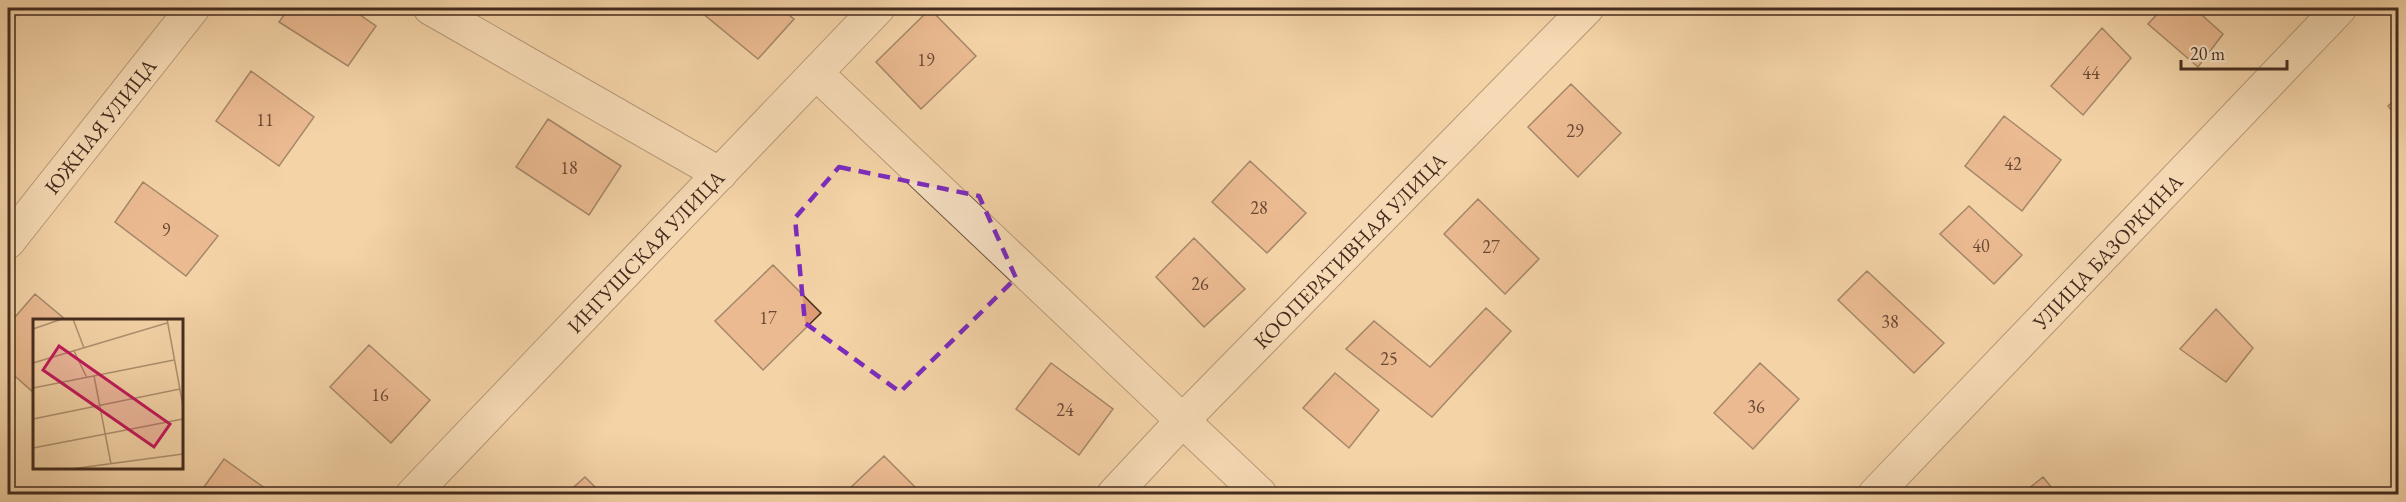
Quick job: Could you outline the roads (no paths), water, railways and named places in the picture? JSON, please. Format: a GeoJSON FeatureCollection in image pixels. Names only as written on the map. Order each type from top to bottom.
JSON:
{"type":"FeatureCollection","features":[{"type":"Feature","properties":{"kind":"street","name":"ЮЖНАЯ УЛИЦА"},"geometry":{"type":"LineString","coordinates":[[8,242],[193,8]]}},
{"type":"Feature","properties":{"kind":"street"},"geometry":{"type":"LineString","coordinates":[[430,8],[720,174]]}},
{"type":"Feature","properties":{"kind":"street","name":"ИНГУШСКАЯ УЛИЦА"},"geometry":{"type":"LineString","coordinates":[[413,495],[878,8]]}},
{"type":"Feature","properties":{"kind":"street","name":"КООПЕРАТИВНАЯ УЛИЦА"},"geometry":{"type":"LineString","coordinates":[[1114,495],[1183,420],[1587,8]]}},
{"type":"Feature","properties":{"kind":"street","name":"УЛИЦА БАЗОРКИНА"},"geometry":{"type":"LineString","coordinates":[[1875,495],[2340,8]]}},
{"type":"Feature","properties":{"kind":"street"},"geometry":{"type":"LineString","coordinates":[[816,73],[1260,495]]}}]}
